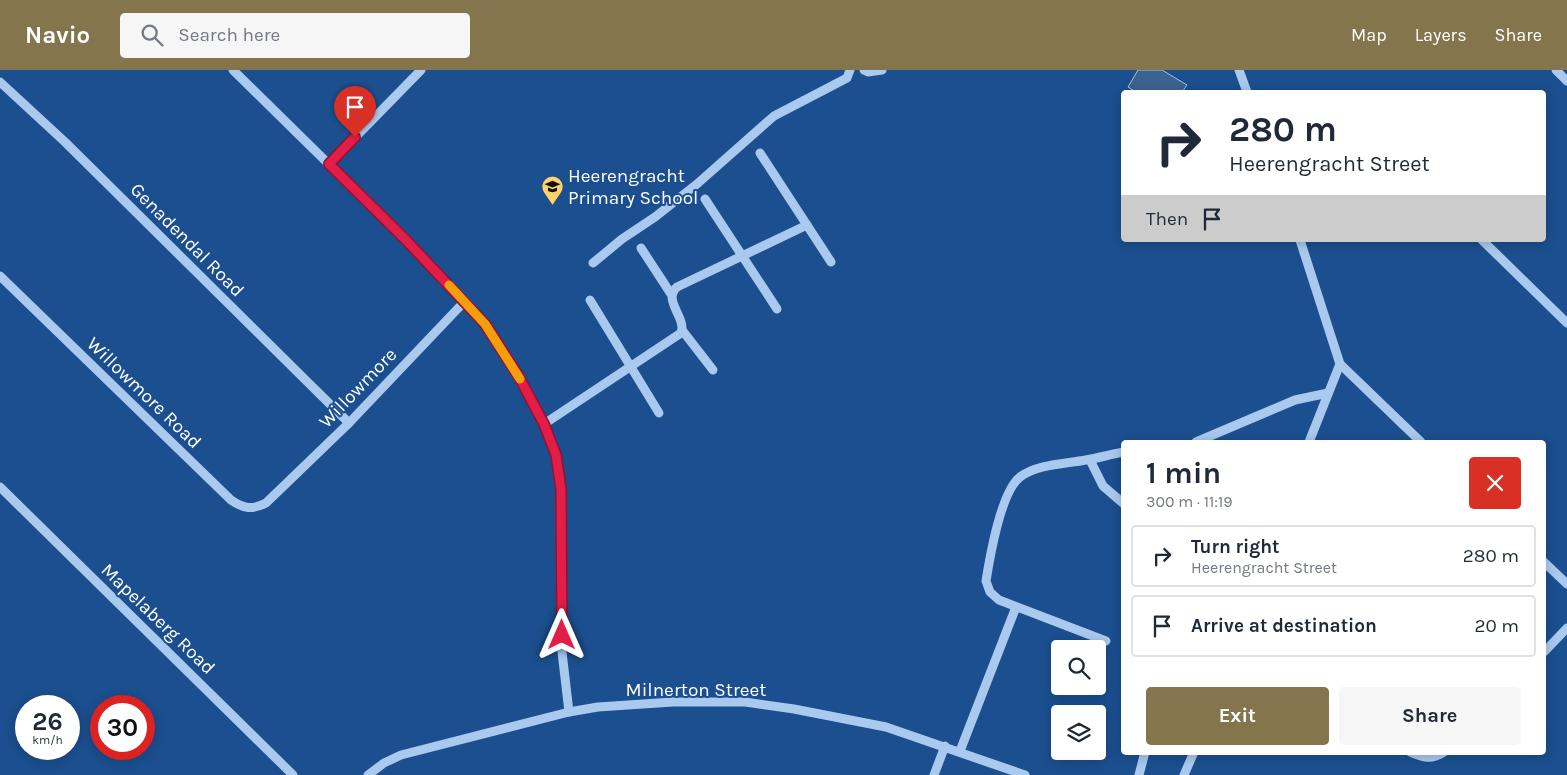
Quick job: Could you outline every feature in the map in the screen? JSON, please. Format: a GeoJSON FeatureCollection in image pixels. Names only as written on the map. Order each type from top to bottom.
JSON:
{"type":"FeatureCollection","features":[{"type":"Feature","properties":{"kind":"street"},"geometry":{"type":"LineString","coordinates":[[233,70],[465,301],[485,324],[505,354],[544,424],[556,455],[561,489],[562,652],[569,712]]}},
{"type":"Feature","properties":{"kind":"street"},"geometry":{"type":"LineString","coordinates":[[329,164],[421,70]]}},
{"type":"Feature","properties":{"kind":"street"},"geometry":{"type":"LineString","coordinates":[[593,263],[622,238],[656,217],[697,184],[774,116],[846,78],[850,70]]}},
{"type":"Feature","properties":{"kind":"street"},"geometry":{"type":"LineString","coordinates":[[864,70],[868,72],[882,70]]}},
{"type":"Feature","properties":{"kind":"street"},"geometry":{"type":"LineString","coordinates":[[1241,70],[1246,90]]}},
{"type":"Feature","properties":{"kind":"street"},"geometry":{"type":"LineString","coordinates":[[1556,70],[1567,81]]}},
{"type":"Feature","properties":{"kind":"street","name":"Genadendal Road"},"geometry":{"type":"LineString","coordinates":[[0,82],[65,142],[348,423]]}},
{"type":"Feature","properties":{"kind":"street"},"geometry":{"type":"LineString","coordinates":[[760,153],[831,262]]}},
{"type":"Feature","properties":{"kind":"street"},"geometry":{"type":"LineString","coordinates":[[705,199],[777,309]]}},
{"type":"Feature","properties":{"kind":"street"},"geometry":{"type":"LineString","coordinates":[[672,294],[677,287],[807,225]]}},
{"type":"Feature","properties":{"kind":"street"},"geometry":{"type":"LineString","coordinates":[[1301,242],[1340,364],[1419,440]]}},
{"type":"Feature","properties":{"kind":"street"},"geometry":{"type":"LineString","coordinates":[[1484,242],[1567,323]]}},
{"type":"Feature","properties":{"kind":"street"},"geometry":{"type":"LineString","coordinates":[[641,248],[672,294],[682,330],[713,370]]}},
{"type":"Feature","properties":{"kind":"street","name":"Willowmore Road"},"geometry":{"type":"LineString","coordinates":[[0,276],[231,500],[245,508],[252,508],[266,503],[273,496]]}},
{"type":"Feature","properties":{"kind":"street"},"geometry":{"type":"LineString","coordinates":[[590,300],[659,413]]}},
{"type":"Feature","properties":{"kind":"street","name":"Willowmore"},"geometry":{"type":"LineString","coordinates":[[273,496],[348,423],[465,301]]}},
{"type":"Feature","properties":{"kind":"street"},"geometry":{"type":"LineString","coordinates":[[544,424],[680,334],[682,330]]}},
{"type":"Feature","properties":{"kind":"street"},"geometry":{"type":"LineString","coordinates":[[1310,440],[1340,364]]}},
{"type":"Feature","properties":{"kind":"street"},"geometry":{"type":"LineString","coordinates":[[1201,440],[1294,400],[1328,393]]}},
{"type":"Feature","properties":{"kind":"street"},"geometry":{"type":"LineString","coordinates":[[1103,640],[1016,607],[993,596],[986,581],[1006,494],[1019,478],[1029,471],[1121,453]]}},
{"type":"Feature","properties":{"kind":"street"},"geometry":{"type":"LineString","coordinates":[[1090,460],[1104,486],[1121,501]]}},
{"type":"Feature","properties":{"kind":"street","name":"Mapelaberg Road"},"geometry":{"type":"LineString","coordinates":[[0,487],[293,775]]}},
{"type":"Feature","properties":{"kind":"street"},"geometry":{"type":"LineString","coordinates":[[1546,564],[1567,584]]}},
{"type":"Feature","properties":{"kind":"street"},"geometry":{"type":"LineString","coordinates":[[960,751],[1016,607]]}},
{"type":"Feature","properties":{"kind":"street"},"geometry":{"type":"LineString","coordinates":[[1546,650],[1567,628]]}},
{"type":"Feature","properties":{"kind":"street","name":"Milnerton Street"},"geometry":{"type":"LineString","coordinates":[[368,775],[384,763],[401,755],[569,712],[638,703],[745,702],[850,719],[893,729],[1025,775]]}},
{"type":"Feature","properties":{"kind":"street"},"geometry":{"type":"LineString","coordinates":[[934,775],[945,746]]}},
{"type":"Feature","properties":{"kind":"street"},"geometry":{"type":"LineString","coordinates":[[1139,775],[1145,755]]}},
{"type":"Feature","properties":{"kind":"street"},"geometry":{"type":"LineString","coordinates":[[1184,775],[1193,755]]}},
{"type":"Feature","properties":{"kind":"street"},"geometry":{"type":"LineString","coordinates":[[1418,755],[1426,758],[1438,755]]}},
{"type":"Feature","properties":{"kind":"water"},"geometry":{"type":"Polygon","coordinates":[[[1138,70],[1162,70],[1187,85],[1183,90],[1133,90],[1128,87],[1138,70]]]}},
{"type":"Feature","properties":{"kind":"slow traffic"},"geometry":{"type":"LineString","coordinates":[[449,285],[485,324],[520,379]]}},
{"type":"Feature","properties":{"kind":"place","name":"Heerengracht Primary School"},"geometry":{"type":"Point","coordinates":[552,206]}},
{"type":"Feature","properties":{"kind":"route"},"geometry":{"type":"LineString","coordinates":[[355,137],[329,164],[406,240],[485,324],[519,377],[549,435],[556,455],[561,489],[562,635]]}}]}
